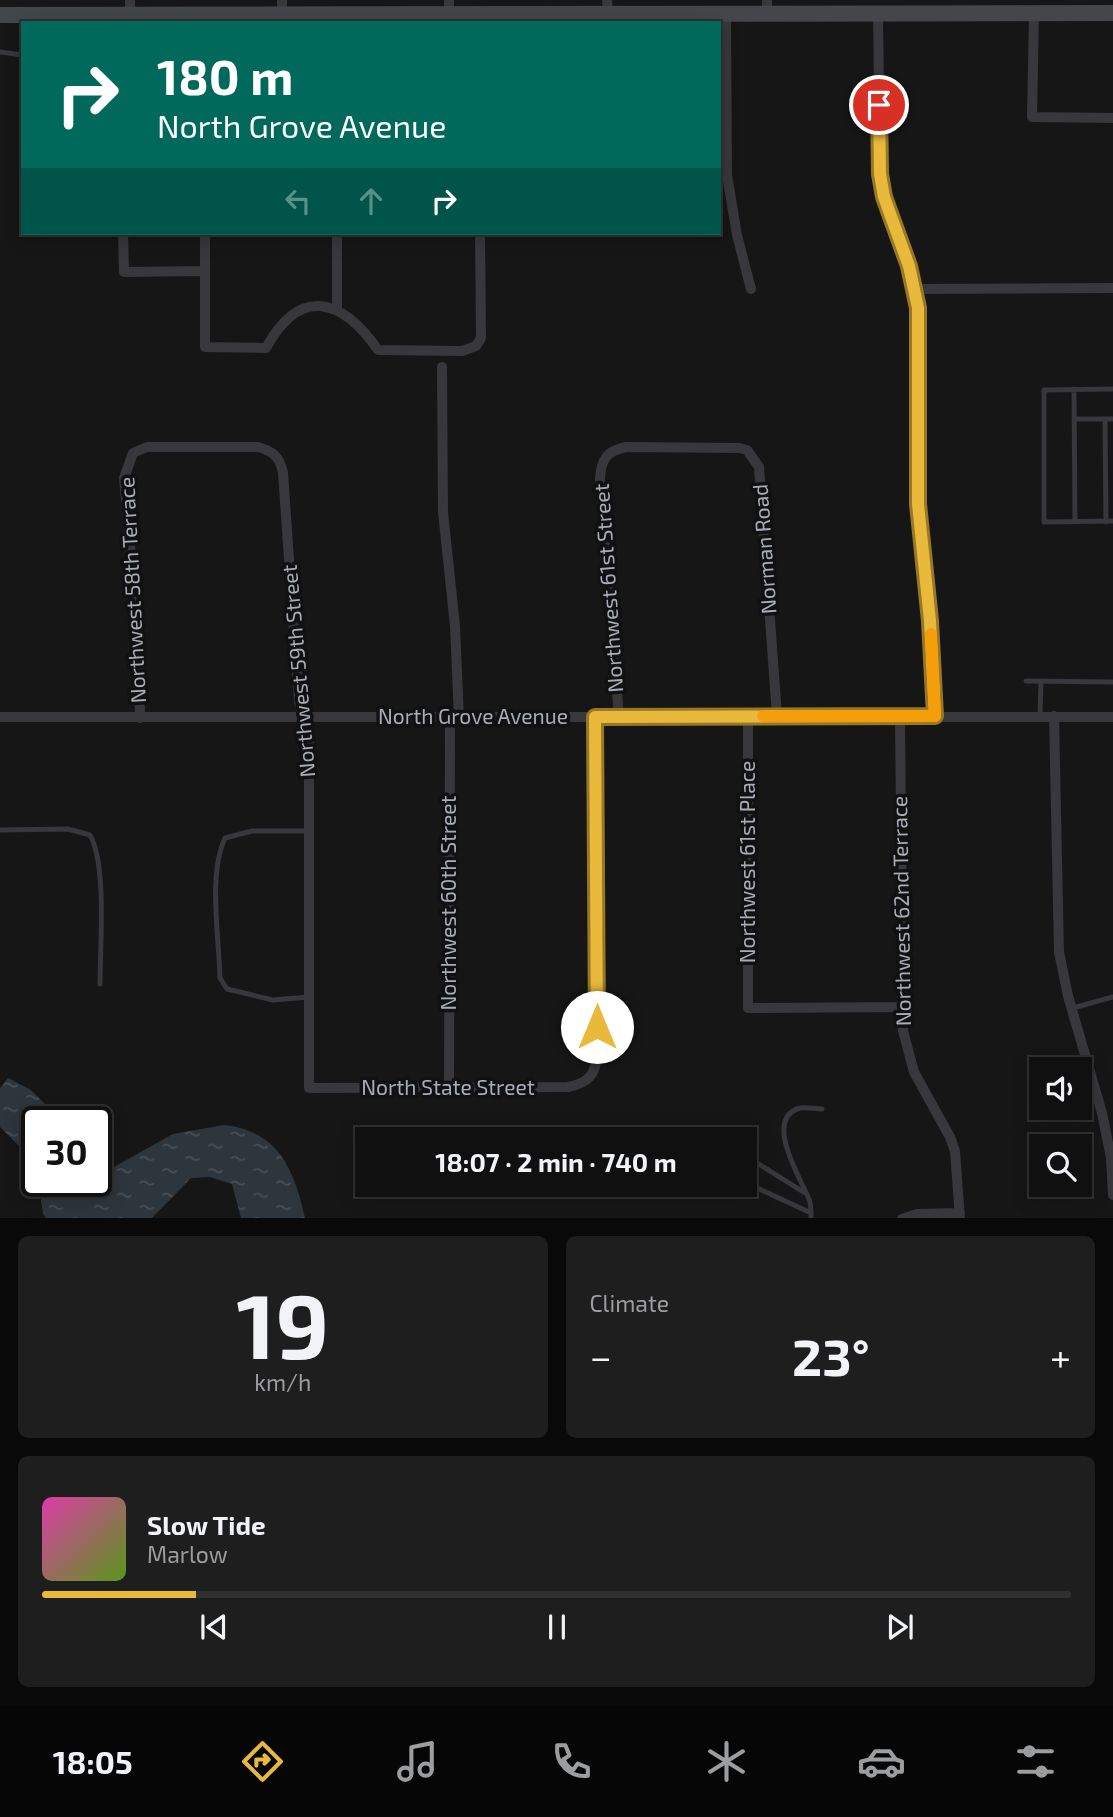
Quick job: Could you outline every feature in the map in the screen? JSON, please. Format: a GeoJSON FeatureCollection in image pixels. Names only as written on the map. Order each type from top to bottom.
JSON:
{"type":"FeatureCollection","features":[{"type":"Feature","properties":{"kind":"main road"},"geometry":{"type":"LineString","coordinates":[[0,15],[108,19],[138,14],[282,7],[335,19],[449,8],[479,19],[572,19],[607,7],[726,15],[767,7],[878,14],[925,7],[1094,7],[1113,13]]}},
{"type":"Feature","properties":{"kind":"street"},"geometry":{"type":"LineString","coordinates":[[1024,9],[1032,117],[1113,118]]}},
{"type":"Feature","properties":{"kind":"street"},"geometry":{"type":"LineString","coordinates":[[878,14],[880,174],[884,197],[915,289],[918,504],[930,621],[935,716]]}},
{"type":"Feature","properties":{"kind":"street"},"geometry":{"type":"LineString","coordinates":[[726,15],[727,175],[737,234],[751,289]]}},
{"type":"Feature","properties":{"kind":"street"},"geometry":{"type":"LineString","coordinates":[[123,235],[124,272],[205,271]]}},
{"type":"Feature","properties":{"kind":"street"},"geometry":{"type":"LineString","coordinates":[[205,235],[205,347],[266,348],[283,322],[308,308],[337,310],[350,317],[378,350],[462,351],[476,346],[481,338],[480,235]]}},
{"type":"Feature","properties":{"kind":"street"},"geometry":{"type":"LineString","coordinates":[[337,235],[337,310]]}},
{"type":"Feature","properties":{"kind":"street"},"geometry":{"type":"LineString","coordinates":[[915,289],[1113,288]]}},
{"type":"Feature","properties":{"kind":"street","name":"Northwest 60th Street"},"geometry":{"type":"LineString","coordinates":[[442,367],[442,491],[455,626],[449,1088]]}},
{"type":"Feature","properties":{"kind":"street","name":"Northwest 59th Street"},"geometry":{"type":"LineString","coordinates":[[204,447],[258,447],[276,455],[281,463],[299,702],[309,737],[309,1088]]}},
{"type":"Feature","properties":{"kind":"street","name":"Northwest 58th Terrace"},"geometry":{"type":"LineString","coordinates":[[141,718],[138,634],[124,488],[125,466],[138,449],[204,447]]}},
{"type":"Feature","properties":{"kind":"street","name":"Norman Road"},"geometry":{"type":"LineString","coordinates":[[683,447],[739,447],[747,450],[759,467],[777,716]]}},
{"type":"Feature","properties":{"kind":"street","name":"Northwest 61st Street"},"geometry":{"type":"LineString","coordinates":[[619,717],[601,467],[604,457],[614,449],[683,447]]}},
{"type":"Feature","properties":{"kind":"street","name":"Northwest 61st Place"},"geometry":{"type":"LineString","coordinates":[[748,716],[748,1008],[902,1007]]}},
{"type":"Feature","properties":{"kind":"street"},"geometry":{"type":"LineString","coordinates":[[1054,716],[1056,930],[1072,1008],[1102,1113],[1111,1158],[1113,1195]]}},
{"type":"Feature","properties":{"kind":"street","name":"North Grove Avenue"},"geometry":{"type":"LineString","coordinates":[[0,717],[1113,717]]}},
{"type":"Feature","properties":{"kind":"street","name":"Northwest 61st Street"},"geometry":{"type":"LineString","coordinates":[[586,1082],[594,1074],[597,1054],[595,717]]}},
{"type":"Feature","properties":{"kind":"street","name":"Northwest 62nd Terrace"},"geometry":{"type":"LineString","coordinates":[[900,717],[903,1031],[914,1072],[950,1137],[955,1152],[960,1216]]}},
{"type":"Feature","properties":{"kind":"street","name":"North State Street"},"geometry":{"type":"LineString","coordinates":[[309,1088],[568,1087],[586,1082]]}},
{"type":"Feature","properties":{"kind":"street"},"geometry":{"type":"LineString","coordinates":[[905,1218],[917,1214],[960,1216]]}},
{"type":"Feature","properties":{"kind":"lane"},"geometry":{"type":"LineString","coordinates":[[0,52],[21,55]]}},
{"type":"Feature","properties":{"kind":"lane"},"geometry":{"type":"LineString","coordinates":[[1074,389],[1074,522]]}},
{"type":"Feature","properties":{"kind":"lane"},"geometry":{"type":"LineString","coordinates":[[1105,419],[1109,522],[1044,522],[1044,390],[1113,389]]}},
{"type":"Feature","properties":{"kind":"lane"},"geometry":{"type":"LineString","coordinates":[[1074,419],[1113,419]]}},
{"type":"Feature","properties":{"kind":"lane"},"geometry":{"type":"LineString","coordinates":[[1026,681],[1113,682]]}},
{"type":"Feature","properties":{"kind":"lane"},"geometry":{"type":"LineString","coordinates":[[1040,716],[1041,682]]}},
{"type":"Feature","properties":{"kind":"lane"},"geometry":{"type":"LineString","coordinates":[[0,830],[68,830],[90,835],[96,846],[99,867],[100,985]]}},
{"type":"Feature","properties":{"kind":"lane"},"geometry":{"type":"LineString","coordinates":[[309,831],[252,831],[225,838],[217,855],[220,978],[227,989],[273,1000],[309,997]]}},
{"type":"Feature","properties":{"kind":"lane"},"geometry":{"type":"LineString","coordinates":[[1072,1008],[1113,997]]}},
{"type":"Feature","properties":{"kind":"lane"},"geometry":{"type":"LineString","coordinates":[[811,1216],[806,1193],[788,1156],[786,1125],[791,1113],[800,1108],[822,1109]]}},
{"type":"Feature","properties":{"kind":"lane"},"geometry":{"type":"LineString","coordinates":[[757,1163],[806,1193]]}},
{"type":"Feature","properties":{"kind":"lane"},"geometry":{"type":"LineString","coordinates":[[757,1188],[811,1216]]}},
{"type":"Feature","properties":{"kind":"water"},"geometry":{"type":"Polygon","coordinates":[[[8,1078],[31,1090],[47,1106],[21,1106],[21,1148],[0,1127],[0,1088],[8,1078]]]}},
{"type":"Feature","properties":{"kind":"water"},"geometry":{"type":"Polygon","coordinates":[[[224,1125],[243,1129],[271,1144],[281,1156],[295,1184],[305,1218],[241,1218],[232,1184],[210,1177],[191,1178],[152,1218],[46,1218],[43,1214],[40,1197],[112,1197],[112,1168],[173,1134],[224,1125]]]}},
{"type":"Feature","properties":{"kind":"slow traffic"},"geometry":{"type":"LineString","coordinates":[[763,716],[935,716],[931,634]]}},
{"type":"Feature","properties":{"kind":"route"},"geometry":{"type":"LineString","coordinates":[[597,1027],[595,717],[935,716],[930,621],[918,504],[918,308],[909,266],[884,197],[880,174],[879,105]]}}]}
